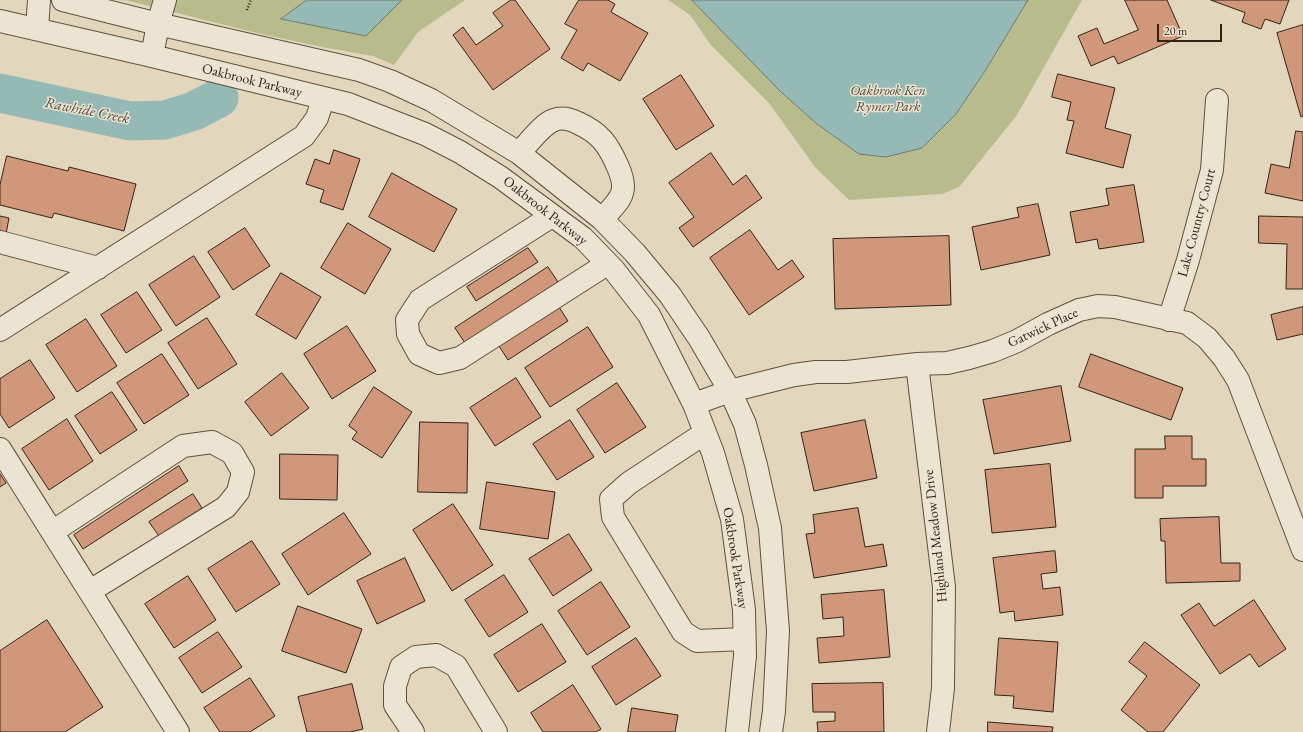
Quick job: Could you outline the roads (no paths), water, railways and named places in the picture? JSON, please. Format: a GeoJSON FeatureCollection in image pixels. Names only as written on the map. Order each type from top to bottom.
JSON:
{"type":"FeatureCollection","features":[{"type":"Feature","properties":{"kind":"street"},"geometry":{"type":"LineString","coordinates":[[37,29],[39,0]]}},
{"type":"Feature","properties":{"kind":"street","name":"Oakbrook Parkway"},"geometry":{"type":"LineString","coordinates":[[62,0],[158,24],[359,70],[390,81],[431,100],[519,154],[602,219],[635,253],[670,295],[698,338],[730,391],[745,424],[770,528],[778,630],[774,711],[771,732]]}},
{"type":"Feature","properties":{"kind":"street"},"geometry":{"type":"LineString","coordinates":[[152,56],[158,24],[165,0]]}},
{"type":"Feature","properties":{"kind":"street","name":"Oakbrook Parkway"},"geometry":{"type":"LineString","coordinates":[[0,21],[152,56],[348,104],[425,134],[453,148],[500,176],[583,238],[607,264],[649,315],[694,404],[713,453],[732,519],[744,610],[745,656],[737,732]]}},
{"type":"Feature","properties":{"kind":"street"},"geometry":{"type":"LineString","coordinates":[[0,328],[98,268],[304,136],[318,118],[323,99]]}},
{"type":"Feature","properties":{"kind":"street","name":"Lake Country Court"},"geometry":{"type":"LineString","coordinates":[[1169,320],[1188,260],[1212,170],[1218,100]]}},
{"type":"Feature","properties":{"kind":"street"},"geometry":{"type":"LineString","coordinates":[[519,154],[547,123],[555,120],[564,119],[573,121],[589,128],[597,134],[611,152],[622,177],[623,192],[620,198],[602,219]]}},
{"type":"Feature","properties":{"kind":"street"},"geometry":{"type":"LineString","coordinates":[[552,216],[420,300],[407,320],[408,334],[420,354],[439,363],[460,358],[607,264]]}},
{"type":"Feature","properties":{"kind":"street"},"geometry":{"type":"LineString","coordinates":[[0,242],[98,268]]}},
{"type":"Feature","properties":{"kind":"street","name":"Gatwick Place"},"geometry":{"type":"LineString","coordinates":[[694,404],[730,391],[801,374],[816,372],[847,372],[918,364],[947,363],[993,351],[1018,341],[1048,324],[1079,310],[1098,306],[1115,307],[1187,323],[1207,338],[1224,358],[1238,380],[1303,550]]}},
{"type":"Feature","properties":{"kind":"street","name":"Highland Meadow Drive"},"geometry":{"type":"LineString","coordinates":[[918,364],[944,587],[943,688],[938,732]]}},
{"type":"Feature","properties":{"kind":"street"},"geometry":{"type":"LineString","coordinates":[[705,433],[629,483],[611,498],[613,517],[683,632],[697,641],[744,639]]}},
{"type":"Feature","properties":{"kind":"street"},"geometry":{"type":"LineString","coordinates":[[52,532],[183,446],[212,442],[232,453],[243,472],[238,492],[226,507],[90,591]]}},
{"type":"Feature","properties":{"kind":"street"},"geometry":{"type":"LineString","coordinates":[[0,449],[178,732]]}},
{"type":"Feature","properties":{"kind":"street"},"geometry":{"type":"LineString","coordinates":[[413,732],[395,705],[394,686],[401,667],[416,657],[436,655],[456,666],[496,732]]}},
{"type":"Feature","properties":{"kind":"water"},"geometry":{"type":"Polygon","coordinates":[[[307,0],[402,0],[366,36],[281,19],[307,0]]]}},
{"type":"Feature","properties":{"kind":"water","name":"Oakbrook Ken Rymer Park"},"geometry":{"type":"Polygon","coordinates":[[[692,0],[1028,0],[985,71],[956,114],[922,148],[886,157],[859,154],[817,124],[781,92],[692,0]]]}},
{"type":"Feature","properties":{"kind":"waterway","name":"Rawhide Creek"},"geometry":{"type":"LineString","coordinates":[[0,93],[130,121],[165,120],[194,111],[219,98]]}}]}
